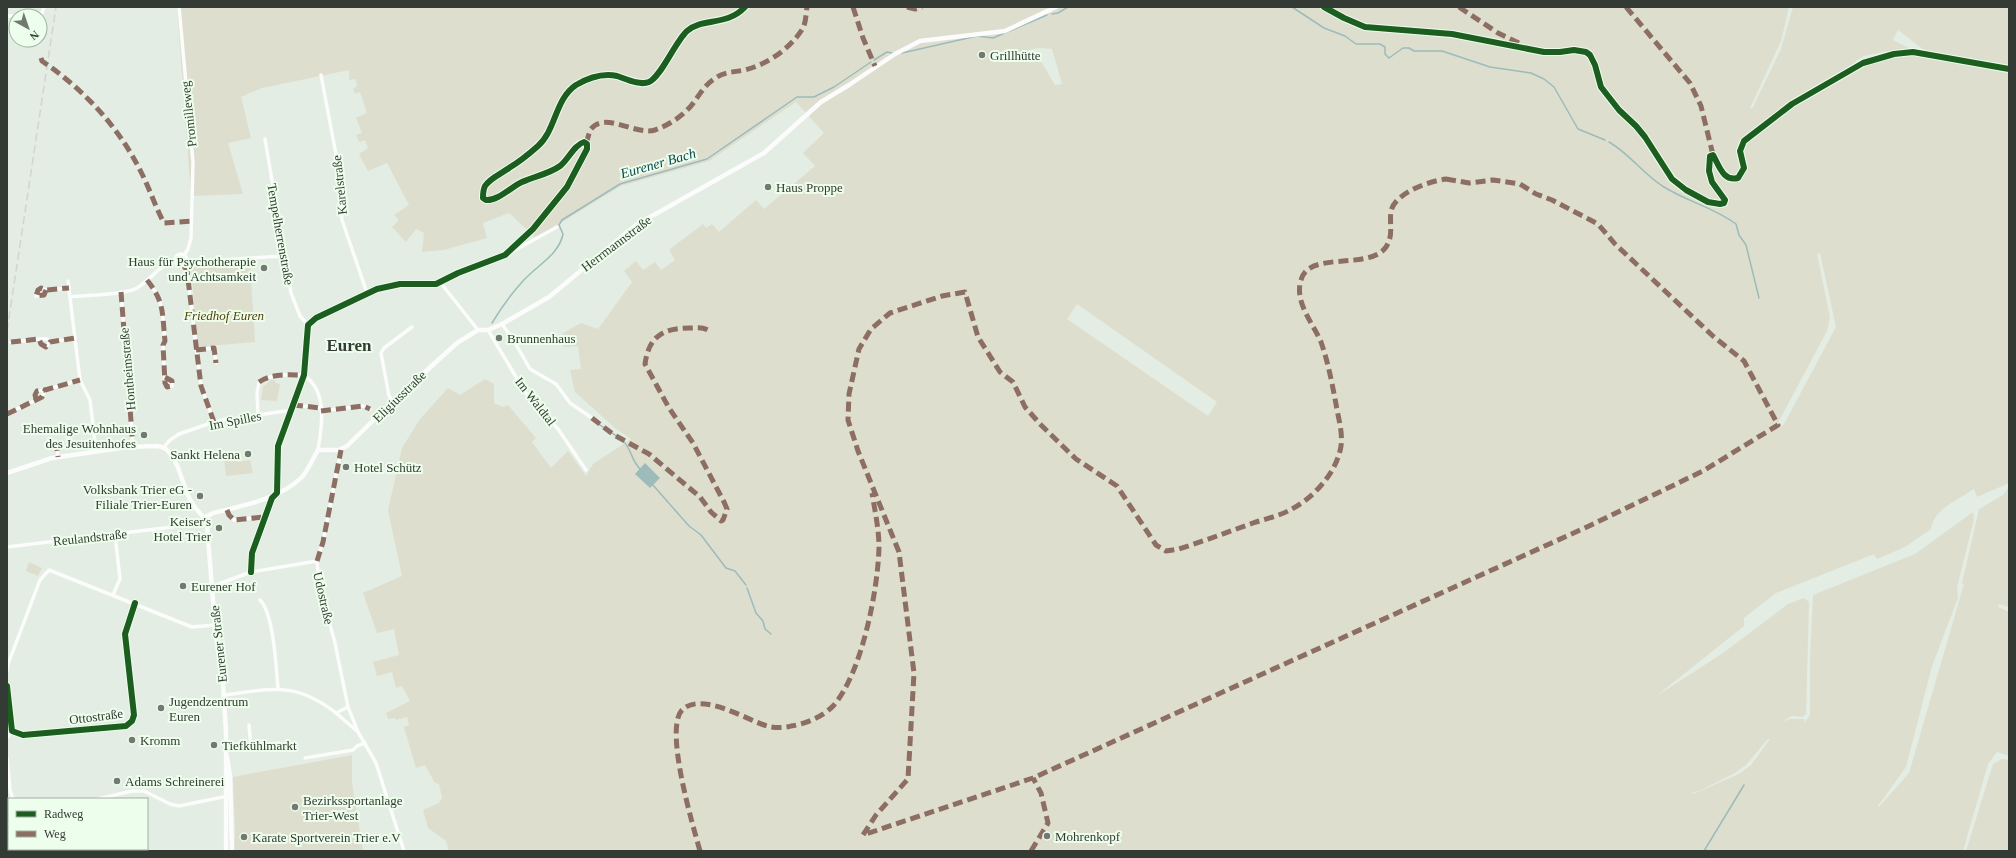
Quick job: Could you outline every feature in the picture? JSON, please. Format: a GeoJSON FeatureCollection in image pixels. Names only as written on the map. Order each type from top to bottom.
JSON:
{"type":"FeatureCollection","features":[{"type":"Feature","properties":{"kind":"street"},"geometry":{"type":"LineString","coordinates":[[7,16],[34,15],[42,13],[44,7]]}},
{"type":"Feature","properties":{"kind":"street","name":"Promilleweg"},"geometry":{"type":"LineString","coordinates":[[179,7],[193,162],[190,245],[184,255]]}},
{"type":"Feature","properties":{"kind":"street"},"geometry":{"type":"LineString","coordinates":[[505,255],[533,229],[567,187],[587,150],[586,143],[582,142],[578,145],[569,158],[553,170],[522,182],[492,199],[486,200],[483,198],[484,187],[490,180],[519,162],[543,142],[570,90],[576,85],[599,76],[616,76],[642,83],[648,82],[656,77],[688,30],[696,25],[728,18],[745,7]]}},
{"type":"Feature","properties":{"kind":"street","name":"Herrmannstraße"},"geometry":{"type":"LineString","coordinates":[[478,330],[488,330],[502,324],[555,293],[572,277],[641,221],[764,153],[821,102],[906,46],[932,39],[1006,31],[1056,7]]}},
{"type":"Feature","properties":{"kind":"street"},"geometry":{"type":"LineString","coordinates":[[1324,7],[1365,27],[1452,34],[1544,52],[1574,50],[1586,52],[1590,54],[1595,65],[1601,87],[1619,110],[1645,137],[1672,179],[1693,194],[1708,202],[1720,204],[1724,203],[1725,200],[1712,182],[1709,171],[1710,156],[1713,155],[1722,173],[1732,178],[1738,178],[1744,168],[1740,151],[1744,141],[1792,104],[1863,64],[1894,54],[1913,52],[2009,69]]}},
{"type":"Feature","properties":{"kind":"street","name":"Karelstraße"},"geometry":{"type":"LineString","coordinates":[[321,75],[338,165],[342,220],[367,293]]}},
{"type":"Feature","properties":{"kind":"street","name":"Tempelherrenstraße"},"geometry":{"type":"LineString","coordinates":[[265,139],[291,293],[300,316],[307,327]]}},
{"type":"Feature","properties":{"kind":"street"},"geometry":{"type":"LineString","coordinates":[[277,493],[278,446],[289,412],[304,375],[307,327],[367,293],[400,284],[427,285],[440,282],[463,271],[505,255],[557,227]]}},
{"type":"Feature","properties":{"kind":"street"},"geometry":{"type":"LineString","coordinates":[[70,297],[136,289],[166,263],[174,260],[178,254],[184,255],[187,262]]}},
{"type":"Feature","properties":{"kind":"street"},"geometry":{"type":"LineString","coordinates":[[184,266],[187,262],[284,256]]}},
{"type":"Feature","properties":{"kind":"street"},"geometry":{"type":"LineString","coordinates":[[174,260],[177,265],[184,266]]}},
{"type":"Feature","properties":{"kind":"street"},"geometry":{"type":"LineString","coordinates":[[184,266],[187,271],[200,386],[214,422]]}},
{"type":"Feature","properties":{"kind":"street"},"geometry":{"type":"LineString","coordinates":[[147,280],[157,291],[162,304],[165,377]]}},
{"type":"Feature","properties":{"kind":"street"},"geometry":{"type":"LineString","coordinates":[[68,281],[80,380],[90,400],[96,451]]}},
{"type":"Feature","properties":{"kind":"street"},"geometry":{"type":"LineString","coordinates":[[440,282],[478,330]]}},
{"type":"Feature","properties":{"kind":"street"},"geometry":{"type":"LineString","coordinates":[[46,290],[69,288]]}},
{"type":"Feature","properties":{"kind":"street","name":"Hontheimstraße"},"geometry":{"type":"LineString","coordinates":[[121,292],[133,447]]}},
{"type":"Feature","properties":{"kind":"street"},"geometry":{"type":"LineString","coordinates":[[502,324],[514,341],[530,369],[556,384],[570,403],[592,418]]}},
{"type":"Feature","properties":{"kind":"street"},"geometry":{"type":"LineString","coordinates":[[393,401],[389,396],[381,353],[384,348],[412,327]]}},
{"type":"Feature","properties":{"kind":"street","name":"Eligiusstraße"},"geometry":{"type":"LineString","coordinates":[[341,450],[354,440],[437,360],[457,343],[478,330]]}},
{"type":"Feature","properties":{"kind":"street","name":"Im Waldtal"},"geometry":{"type":"LineString","coordinates":[[488,330],[525,392],[558,429],[586,470]]}},
{"type":"Feature","properties":{"kind":"street"},"geometry":{"type":"LineString","coordinates":[[11,342],[45,338],[50,342]]}},
{"type":"Feature","properties":{"kind":"street"},"geometry":{"type":"LineString","coordinates":[[39,339],[43,347],[48,346],[50,342],[76,338]]}},
{"type":"Feature","properties":{"kind":"street"},"geometry":{"type":"LineString","coordinates":[[196,350],[214,348],[216,363]]}},
{"type":"Feature","properties":{"kind":"street"},"geometry":{"type":"LineString","coordinates":[[251,572],[252,553],[272,498],[302,476],[318,450],[323,423],[316,387],[304,375],[277,376],[267,378],[259,382],[257,392],[258,415]]}},
{"type":"Feature","properties":{"kind":"street"},"geometry":{"type":"LineString","coordinates":[[36,399],[35,395],[37,391],[80,380]]}},
{"type":"Feature","properties":{"kind":"street"},"geometry":{"type":"LineString","coordinates":[[7,414],[44,396],[45,390]]}},
{"type":"Feature","properties":{"kind":"street"},"geometry":{"type":"LineString","coordinates":[[293,405],[321,410],[363,406],[370,408]]}},
{"type":"Feature","properties":{"kind":"street","name":"Im Spilles"},"geometry":{"type":"LineString","coordinates":[[164,448],[170,440],[179,434],[214,422],[226,419],[244,420],[258,415],[285,411],[289,412]]}},
{"type":"Feature","properties":{"kind":"street"},"geometry":{"type":"LineString","coordinates":[[56,441],[58,457]]}},
{"type":"Feature","properties":{"kind":"street"},"geometry":{"type":"LineString","coordinates":[[7,473],[58,457],[143,446],[164,448]]}},
{"type":"Feature","properties":{"kind":"street","name":"Eurener Straße"},"geometry":{"type":"LineString","coordinates":[[164,448],[169,452],[174,461],[190,501],[204,518],[207,526],[215,624],[223,694],[226,755],[229,762],[226,851]]}},
{"type":"Feature","properties":{"kind":"street"},"geometry":{"type":"LineString","coordinates":[[318,450],[341,450]]}},
{"type":"Feature","properties":{"kind":"street","name":"Udostraße"},"geometry":{"type":"LineString","coordinates":[[341,450],[323,542],[317,561],[319,584],[335,643],[348,707],[358,732],[376,763],[404,851]]}},
{"type":"Feature","properties":{"kind":"street"},"geometry":{"type":"LineString","coordinates":[[204,518],[213,513],[227,510],[277,493]]}},
{"type":"Feature","properties":{"kind":"street"},"geometry":{"type":"LineString","coordinates":[[227,510],[229,515],[234,520],[265,517]]}},
{"type":"Feature","properties":{"kind":"street","name":"Reulandstraße"},"geometry":{"type":"LineString","coordinates":[[7,547],[173,527]]}},
{"type":"Feature","properties":{"kind":"street"},"geometry":{"type":"LineString","coordinates":[[113,595],[120,579],[115,535]]}},
{"type":"Feature","properties":{"kind":"street"},"geometry":{"type":"LineString","coordinates":[[213,586],[251,572],[317,561]]}},
{"type":"Feature","properties":{"kind":"street"},"geometry":{"type":"LineString","coordinates":[[7,671],[8,664],[40,580],[49,570],[192,627],[215,624]]}},
{"type":"Feature","properties":{"kind":"street"},"geometry":{"type":"LineString","coordinates":[[260,600],[265,605],[274,643],[278,688]]}},
{"type":"Feature","properties":{"kind":"street","name":"Ottostraße"},"geometry":{"type":"LineString","coordinates":[[12,731],[23,735],[126,726],[130,724],[134,715],[125,634],[135,603]]}},
{"type":"Feature","properties":{"kind":"street"},"geometry":{"type":"LineString","coordinates":[[7,686],[12,731],[7,738]]}},
{"type":"Feature","properties":{"kind":"street"},"geometry":{"type":"LineString","coordinates":[[223,694],[278,688],[303,692],[316,698],[358,732]]}},
{"type":"Feature","properties":{"kind":"street"},"geometry":{"type":"LineString","coordinates":[[336,713],[348,707]]}},
{"type":"Feature","properties":{"kind":"street"},"geometry":{"type":"LineString","coordinates":[[249,725],[251,747]]}},
{"type":"Feature","properties":{"kind":"street"},"geometry":{"type":"LineString","coordinates":[[226,749],[279,743]]}},
{"type":"Feature","properties":{"kind":"street"},"geometry":{"type":"LineString","coordinates":[[305,758],[354,752],[357,746],[365,743]]}},
{"type":"Feature","properties":{"kind":"street"},"geometry":{"type":"LineString","coordinates":[[7,758],[10,790],[13,798]]}},
{"type":"Feature","properties":{"kind":"street"},"geometry":{"type":"LineString","coordinates":[[102,798],[132,791],[144,791],[170,804],[179,806],[228,796]]}},
{"type":"Feature","properties":{"kind":"street","name":"Eurener Straße"},"geometry":{"type":"LineString","coordinates":[[228,796],[232,851]]}},
{"type":"Feature","properties":{"kind":"green space"},"geometry":{"type":"Polygon","coordinates":[[[177,7],[1789,7],[1781,41],[1750,108],[1752,109],[1781,49],[1793,7],[2009,7],[2009,68],[1928,53],[1898,30],[1893,40],[1909,48],[1906,50],[1894,50],[1864,56],[1857,60],[1854,65],[1839,72],[1840,74],[1866,63],[1888,58],[1917,55],[2009,72],[2009,483],[1977,497],[1974,489],[1951,503],[1936,517],[1931,529],[1905,547],[1877,559],[1874,554],[1776,593],[1744,618],[1744,626],[1655,697],[1723,653],[1788,604],[1804,598],[1809,602],[1806,714],[1802,717],[1792,716],[1781,722],[1790,719],[1804,719],[1805,722],[1810,715],[1810,660],[1813,595],[1915,554],[1973,512],[1974,519],[1957,588],[1958,598],[1932,666],[1906,767],[1878,806],[1879,807],[1909,773],[1964,584],[1962,583],[1979,509],[2003,495],[2009,487],[2009,607],[1999,604],[1998,607],[2009,612],[2009,756],[1997,752],[1988,764],[1963,851],[449,851],[446,841],[428,828],[423,810],[439,803],[442,798],[439,784],[435,783],[425,765],[416,768],[404,727],[409,725],[407,717],[396,720],[395,718],[388,719],[386,713],[410,701],[402,686],[396,688],[392,672],[377,676],[373,662],[399,655],[394,629],[377,633],[363,593],[402,576],[388,510],[402,448],[420,419],[448,388],[460,395],[485,379],[494,384],[494,403],[503,407],[508,405],[536,438],[532,442],[551,468],[568,451],[586,476],[593,464],[631,439],[615,428],[575,392],[570,370],[581,369],[578,346],[563,347],[563,333],[581,323],[598,329],[632,282],[624,271],[636,261],[643,270],[655,262],[661,270],[675,260],[670,249],[703,224],[706,228],[712,224],[719,232],[756,200],[764,209],[815,166],[803,153],[824,133],[796,102],[709,161],[621,186],[536,238],[509,213],[483,223],[487,238],[444,250],[422,252],[424,233],[416,229],[406,242],[392,227],[399,220],[394,215],[409,205],[387,163],[368,171],[359,154],[368,148],[365,140],[359,142],[356,135],[362,133],[356,118],[367,113],[360,92],[355,94],[353,89],[357,86],[356,79],[349,80],[349,70],[262,88],[241,97],[251,138],[228,143],[243,194],[191,196],[177,7]],[[1039,48],[1029,50],[1029,53],[1042,63],[1055,85],[1062,84],[1052,49],[1039,48]],[[1820,253],[1817,254],[1830,317],[1827,331],[1779,421],[1778,429],[1784,424],[1836,327],[1820,253]],[[1077,304],[1067,319],[1208,416],[1217,402],[1077,304]],[[1768,739],[1746,765],[1735,773],[1699,791],[1693,792],[1693,794],[1739,774],[1751,765],[1770,739],[1768,739]]]}},
{"type":"Feature","properties":{"kind":"green space","name":"Friedhof Euren"},"geometry":{"type":"Polygon","coordinates":[[[250,263],[255,342],[198,347],[191,268],[194,264],[250,263]]]}},
{"type":"Feature","properties":{"kind":"green space"},"geometry":{"type":"Polygon","coordinates":[[[271,380],[274,380],[276,383],[280,384],[277,401],[261,400],[263,387],[271,380]]]}},
{"type":"Feature","properties":{"kind":"green space"},"geometry":{"type":"Polygon","coordinates":[[[231,457],[232,461],[236,460],[238,462],[250,460],[253,473],[226,476],[224,458],[231,457]]]}},
{"type":"Feature","properties":{"kind":"green space"},"geometry":{"type":"Polygon","coordinates":[[[29,562],[42,568],[38,576],[26,571],[29,562]]]}},
{"type":"Feature","properties":{"kind":"green space","name":"Bezirkssportanlage Trier-West"},"geometry":{"type":"Polygon","coordinates":[[[352,755],[352,783],[363,851],[234,851],[235,833],[233,777],[352,755]]]}},
{"type":"Feature","properties":{"kind":"green space"},"geometry":{"type":"Polygon","coordinates":[[[2002,759],[2009,760],[2009,851],[1966,851],[1993,764],[2002,759]]]}},
{"type":"Feature","properties":{"kind":"water"},"geometry":{"type":"Polygon","coordinates":[[[645,463],[660,478],[650,488],[635,474],[645,463]]]}},
{"type":"Feature","properties":{"kind":"waterway","name":"Eurener Bach"},"geometry":{"type":"LineString","coordinates":[[1052,14],[1058,13],[1068,7]]}},
{"type":"Feature","properties":{"kind":"waterway","name":"Eurener Bach"},"geometry":{"type":"LineString","coordinates":[[1292,7],[1324,28],[1345,36],[1356,44],[1380,44],[1385,47],[1385,54],[1389,58],[1403,48],[1409,48],[1414,51],[1442,51],[1490,67],[1531,73],[1544,79],[1554,87],[1578,129],[1605,140]]}},
{"type":"Feature","properties":{"kind":"waterway","name":"Eurener Bach"},"geometry":{"type":"LineString","coordinates":[[902,53],[977,36],[993,38],[1047,15]]}},
{"type":"Feature","properties":{"kind":"waterway","name":"Eurener Bach"},"geometry":{"type":"LineString","coordinates":[[874,60],[887,52],[892,53]]}},
{"type":"Feature","properties":{"kind":"waterway","name":"Eurener Bach"},"geometry":{"type":"LineString","coordinates":[[492,323],[506,301],[528,276],[557,248],[563,234],[559,225],[562,220],[620,184],[707,159],[797,97],[814,97],[834,87],[871,62]]}},
{"type":"Feature","properties":{"kind":"waterway","name":"Eurener Bach"},"geometry":{"type":"LineString","coordinates":[[1609,142],[1624,152],[1650,177],[1664,187],[1682,197],[1718,213],[1736,224],[1739,235],[1746,245],[1759,298]]}},
{"type":"Feature","properties":{"kind":"waterway"},"geometry":{"type":"LineString","coordinates":[[591,419],[626,444],[635,463],[641,470]]}},
{"type":"Feature","properties":{"kind":"waterway"},"geometry":{"type":"LineString","coordinates":[[652,484],[689,526],[701,535],[726,568],[735,571],[746,585]]}},
{"type":"Feature","properties":{"kind":"waterway"},"geometry":{"type":"LineString","coordinates":[[747,588],[756,613],[763,621],[765,629],[771,634]]}},
{"type":"Feature","properties":{"kind":"waterway"},"geometry":{"type":"LineString","coordinates":[[1704,851],[1744,785]]}},
{"type":"Feature","properties":{"kind":"railway"},"geometry":{"type":"LineString","coordinates":[[7,331],[56,7]]}},
{"type":"Feature","properties":{"kind":"marked path"},"geometry":{"type":"LineString","coordinates":[[586,143],[591,129],[597,124],[604,122],[647,131],[655,130],[671,122],[686,111],[705,87],[717,77],[762,64],[778,54],[792,42],[803,28],[807,7]]}},
{"type":"Feature","properties":{"kind":"marked path"},"geometry":{"type":"LineString","coordinates":[[853,7],[863,38],[875,66]]}},
{"type":"Feature","properties":{"kind":"marked path"},"geometry":{"type":"LineString","coordinates":[[907,7],[915,9],[922,7]]}},
{"type":"Feature","properties":{"kind":"marked path"},"geometry":{"type":"LineString","coordinates":[[1459,7],[1498,33],[1519,43]]}},
{"type":"Feature","properties":{"kind":"marked path"},"geometry":{"type":"LineString","coordinates":[[1626,7],[1690,83],[1701,106],[1713,155]]}},
{"type":"Feature","properties":{"kind":"marked path"},"geometry":{"type":"LineString","coordinates":[[41,58],[42,61],[85,96],[121,138],[140,170],[164,223],[192,221]]}},
{"type":"Feature","properties":{"kind":"marked path"},"geometry":{"type":"LineString","coordinates":[[1446,179],[1469,183],[1493,180],[1520,184],[1536,194],[1552,200],[1598,224],[1615,244],[1714,337],[1744,361],[1778,425],[1703,471],[1589,526],[1033,778],[863,835],[876,815],[908,779],[914,673],[899,552],[858,451],[848,420],[849,394],[859,349],[871,329],[890,313],[942,296],[965,292],[978,337],[1000,372],[1013,382],[1025,407],[1076,459],[1117,486],[1156,545],[1166,551],[1179,549],[1286,512],[1308,499],[1329,475],[1339,456],[1341,446],[1341,430],[1328,365],[1321,342],[1302,304],[1300,296],[1301,280],[1306,271],[1315,266],[1367,258],[1378,254],[1386,247],[1390,238],[1391,211],[1399,199],[1406,193],[1422,185],[1446,179]]}},
{"type":"Feature","properties":{"kind":"marked path"},"geometry":{"type":"LineString","coordinates":[[184,266],[187,271],[201,386],[214,422]]}},
{"type":"Feature","properties":{"kind":"marked path"},"geometry":{"type":"LineString","coordinates":[[147,280],[157,295],[162,309],[165,341],[163,345],[165,383],[167,387],[172,386],[172,381],[165,377]]}},
{"type":"Feature","properties":{"kind":"marked path"},"geometry":{"type":"LineString","coordinates":[[46,290],[44,295],[36,296],[38,290],[41,288],[46,290],[69,288]]}},
{"type":"Feature","properties":{"kind":"marked path"},"geometry":{"type":"LineString","coordinates":[[121,292],[133,447]]}},
{"type":"Feature","properties":{"kind":"marked path"},"geometry":{"type":"LineString","coordinates":[[592,418],[614,435],[649,454],[700,497],[711,512],[721,521],[723,520],[727,509],[724,502],[693,443],[669,408],[645,364],[647,354],[654,340],[665,332],[680,328],[704,328],[708,330]]}},
{"type":"Feature","properties":{"kind":"marked path"},"geometry":{"type":"LineString","coordinates":[[11,342],[39,339],[41,344],[46,347],[50,342],[75,338]]}},
{"type":"Feature","properties":{"kind":"marked path"},"geometry":{"type":"LineString","coordinates":[[196,350],[214,348],[216,363]]}},
{"type":"Feature","properties":{"kind":"marked path"},"geometry":{"type":"LineString","coordinates":[[259,382],[275,376],[304,375]]}},
{"type":"Feature","properties":{"kind":"marked path"},"geometry":{"type":"LineString","coordinates":[[7,414],[42,397],[45,390],[80,380]]}},
{"type":"Feature","properties":{"kind":"marked path"},"geometry":{"type":"LineString","coordinates":[[36,399],[35,395],[37,391],[45,390]]}},
{"type":"Feature","properties":{"kind":"marked path"},"geometry":{"type":"LineString","coordinates":[[293,405],[321,408]]}},
{"type":"Feature","properties":{"kind":"marked path"},"geometry":{"type":"LineString","coordinates":[[321,411],[363,406],[370,409]]}},
{"type":"Feature","properties":{"kind":"marked path"},"geometry":{"type":"LineString","coordinates":[[56,441],[58,457]]}},
{"type":"Feature","properties":{"kind":"marked path"},"geometry":{"type":"LineString","coordinates":[[317,561],[323,542],[341,450]]}},
{"type":"Feature","properties":{"kind":"marked path"},"geometry":{"type":"LineString","coordinates":[[700,851],[686,800],[678,756],[676,737],[677,720],[682,710],[690,705],[700,704],[712,705],[767,726],[789,727],[814,719],[825,713],[834,705],[853,672],[867,630],[872,607],[879,547],[878,527],[872,493]]}},
{"type":"Feature","properties":{"kind":"marked path"},"geometry":{"type":"LineString","coordinates":[[227,510],[229,515],[234,520],[265,517]]}},
{"type":"Feature","properties":{"kind":"marked path"},"geometry":{"type":"LineString","coordinates":[[1031,851],[1048,823],[1041,793],[1033,778]]}},
{"type":"Feature","properties":{"kind":"cycle path"},"geometry":{"type":"LineString","coordinates":[[251,572],[252,553],[272,498],[277,493],[278,446],[304,375],[308,325],[316,318],[377,289],[400,284],[436,284],[458,273],[505,255],[533,229],[567,187],[587,149],[587,144],[584,142],[577,146],[556,169],[522,182],[491,200],[486,200],[483,198],[484,188],[487,183],[524,158],[538,146],[549,132],[559,106],[569,91],[581,82],[606,75],[617,76],[637,83],[649,82],[654,79],[663,67],[682,36],[687,31],[700,24],[723,20],[738,13],[745,7]]}},
{"type":"Feature","properties":{"kind":"cycle path"},"geometry":{"type":"LineString","coordinates":[[1324,7],[1365,27],[1452,34],[1544,52],[1574,50],[1586,52],[1590,55],[1595,65],[1601,87],[1619,110],[1645,137],[1672,179],[1686,190],[1708,202],[1720,204],[1724,203],[1725,200],[1712,182],[1709,171],[1710,156],[1713,155],[1725,175],[1733,179],[1738,178],[1744,168],[1740,151],[1744,141],[1792,104],[1863,63],[1894,54],[1913,52],[2009,69]]}},
{"type":"Feature","properties":{"kind":"cycle path"},"geometry":{"type":"LineString","coordinates":[[7,686],[12,731],[23,735],[126,726],[132,721],[134,715],[125,634],[135,603]]}},
{"type":"Feature","properties":{"kind":"place","name":"Grillhütte"},"geometry":{"type":"Point","coordinates":[982,55]}},
{"type":"Feature","properties":{"kind":"place","name":"Haus Proppe"},"geometry":{"type":"Point","coordinates":[768,187]}},
{"type":"Feature","properties":{"kind":"place","name":"Haus für Psychotherapie und Achtsamkeit"},"geometry":{"type":"Point","coordinates":[264,268]}},
{"type":"Feature","properties":{"kind":"place","name":"Brunnenhaus"},"geometry":{"type":"Point","coordinates":[499,338]}},
{"type":"Feature","properties":{"kind":"place","name":"Ehemalige Wohnhaus des Jesuitenhofes"},"geometry":{"type":"Point","coordinates":[144,435]}},
{"type":"Feature","properties":{"kind":"place","name":"Sankt Helena"},"geometry":{"type":"Point","coordinates":[248,454]}},
{"type":"Feature","properties":{"kind":"place","name":"Hotel Schütz"},"geometry":{"type":"Point","coordinates":[346,467]}},
{"type":"Feature","properties":{"kind":"place","name":"Volksbank Trier eG - Filiale Trier-Euren"},"geometry":{"type":"Point","coordinates":[200,496]}},
{"type":"Feature","properties":{"kind":"place","name":"Keiser's Hotel Trier"},"geometry":{"type":"Point","coordinates":[219,528]}},
{"type":"Feature","properties":{"kind":"place","name":"Eurener Hof"},"geometry":{"type":"Point","coordinates":[183,586]}},
{"type":"Feature","properties":{"kind":"place","name":"Jugendzentrum Euren"},"geometry":{"type":"Point","coordinates":[161,708]}},
{"type":"Feature","properties":{"kind":"place","name":"Kromm"},"geometry":{"type":"Point","coordinates":[132,740]}},
{"type":"Feature","properties":{"kind":"place","name":"Tiefkühlmarkt"},"geometry":{"type":"Point","coordinates":[214,745]}},
{"type":"Feature","properties":{"kind":"place","name":"Adams Schreinerei"},"geometry":{"type":"Point","coordinates":[117,781]}},
{"type":"Feature","properties":{"kind":"place","name":"Bezirkssportanlage Trier-West"},"geometry":{"type":"Point","coordinates":[295,807]}},
{"type":"Feature","properties":{"kind":"place","name":"Mohrenkopf"},"geometry":{"type":"Point","coordinates":[1047,836]}},
{"type":"Feature","properties":{"kind":"place","name":"Karate Sportverein Trier e.V"},"geometry":{"type":"Point","coordinates":[244,837]}},
{"type":"Feature","properties":{"kind":"district","name":"Euren"},"geometry":{"type":"Point","coordinates":[349,345]}}]}
